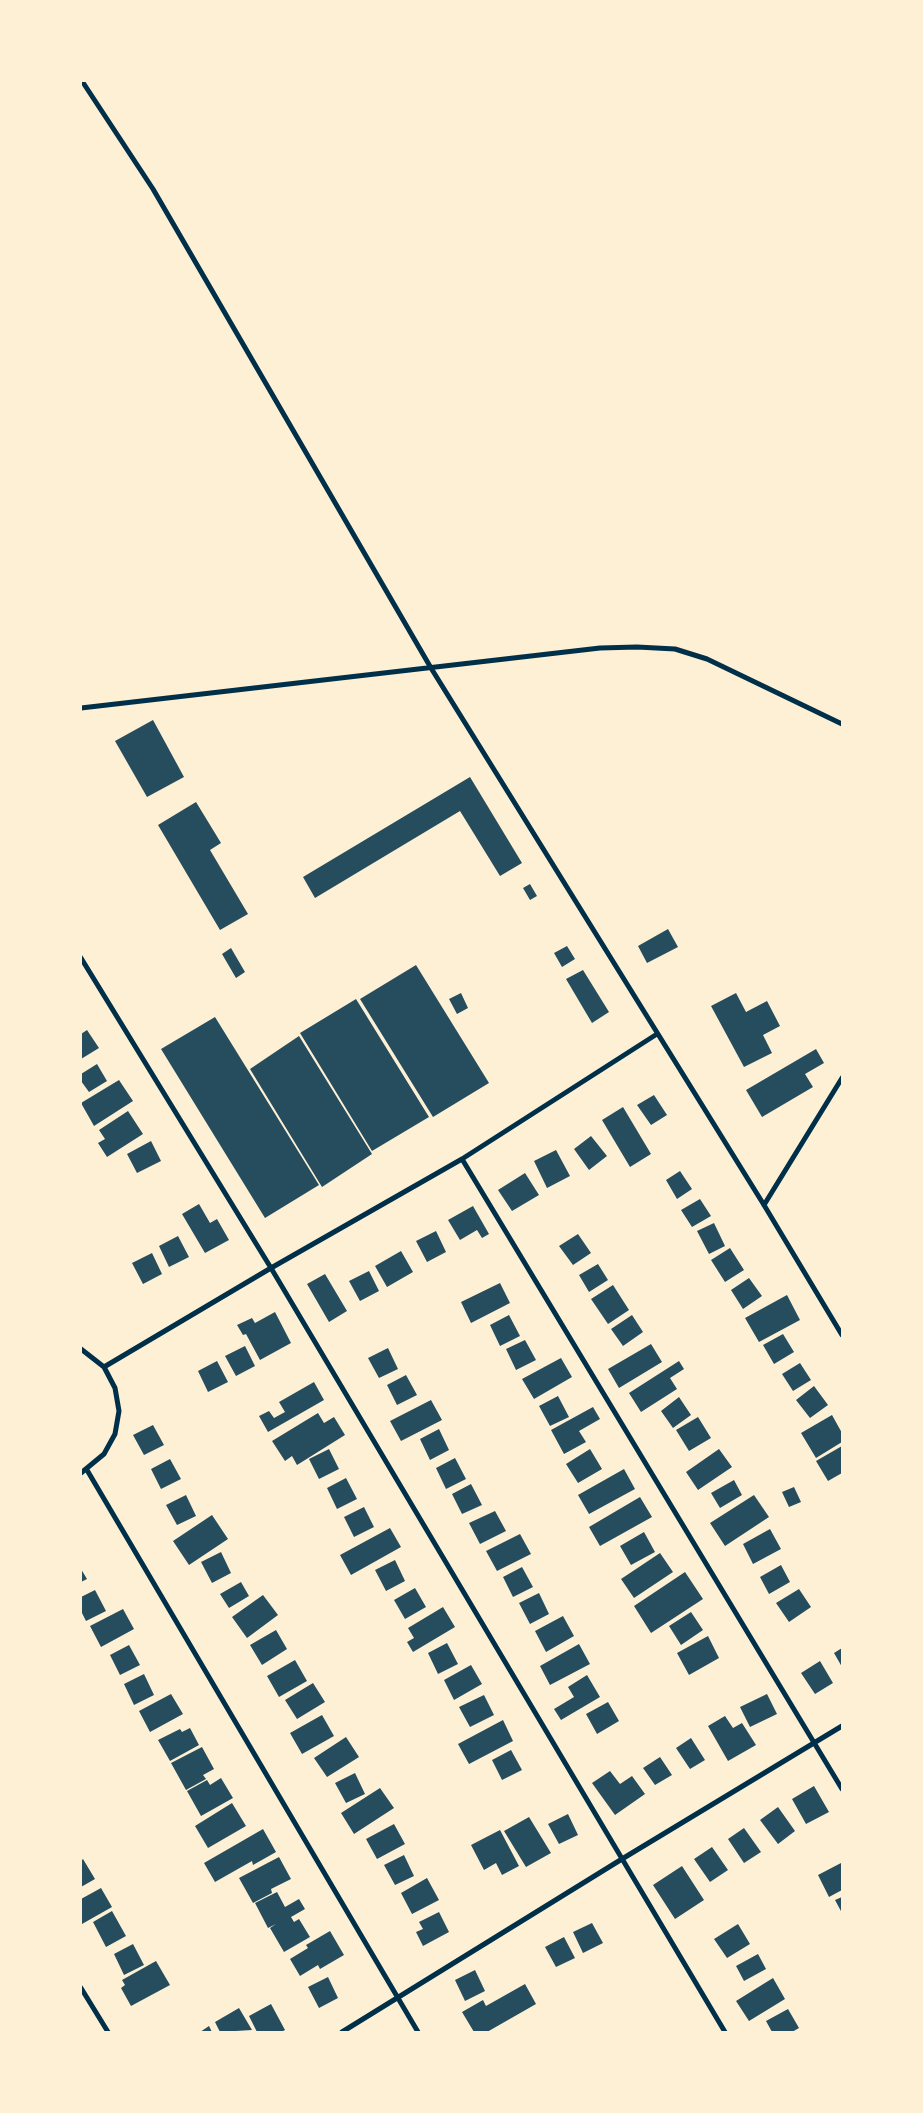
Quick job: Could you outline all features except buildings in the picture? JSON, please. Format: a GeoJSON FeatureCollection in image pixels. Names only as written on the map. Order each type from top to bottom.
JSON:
{"type":"FeatureCollection","features":[{"type":"Feature","properties":{"kind":"street"},"geometry":{"type":"LineString","coordinates":[[82,81],[153,189],[382,580],[431,668],[764,1204],[842,1335]]}},
{"type":"Feature","properties":{"kind":"street"},"geometry":{"type":"LineString","coordinates":[[81,708],[600,648],[637,647],[675,649],[715,662],[842,724]]}},
{"type":"Feature","properties":{"kind":"street"},"geometry":{"type":"LineString","coordinates":[[81,958],[271,1268],[724,2032]]}},
{"type":"Feature","properties":{"kind":"street"},"geometry":{"type":"LineString","coordinates":[[104,1368],[271,1268],[462,1159],[657,1034]]}},
{"type":"Feature","properties":{"kind":"street"},"geometry":{"type":"LineString","coordinates":[[764,1204],[842,1078]]}},
{"type":"Feature","properties":{"kind":"street"},"geometry":{"type":"LineString","coordinates":[[462,1159],[842,1789]]}},
{"type":"Feature","properties":{"kind":"street"},"geometry":{"type":"LineString","coordinates":[[81,1349],[104,1368],[115,1388],[119,1411],[115,1434],[104,1454],[84,1472],[418,2032]]}},
{"type":"Feature","properties":{"kind":"street"},"geometry":{"type":"LineString","coordinates":[[342,2032],[842,1726]]}},
{"type":"Feature","properties":{"kind":"street"},"geometry":{"type":"LineString","coordinates":[[81,1988],[108,2032]]}}]}
